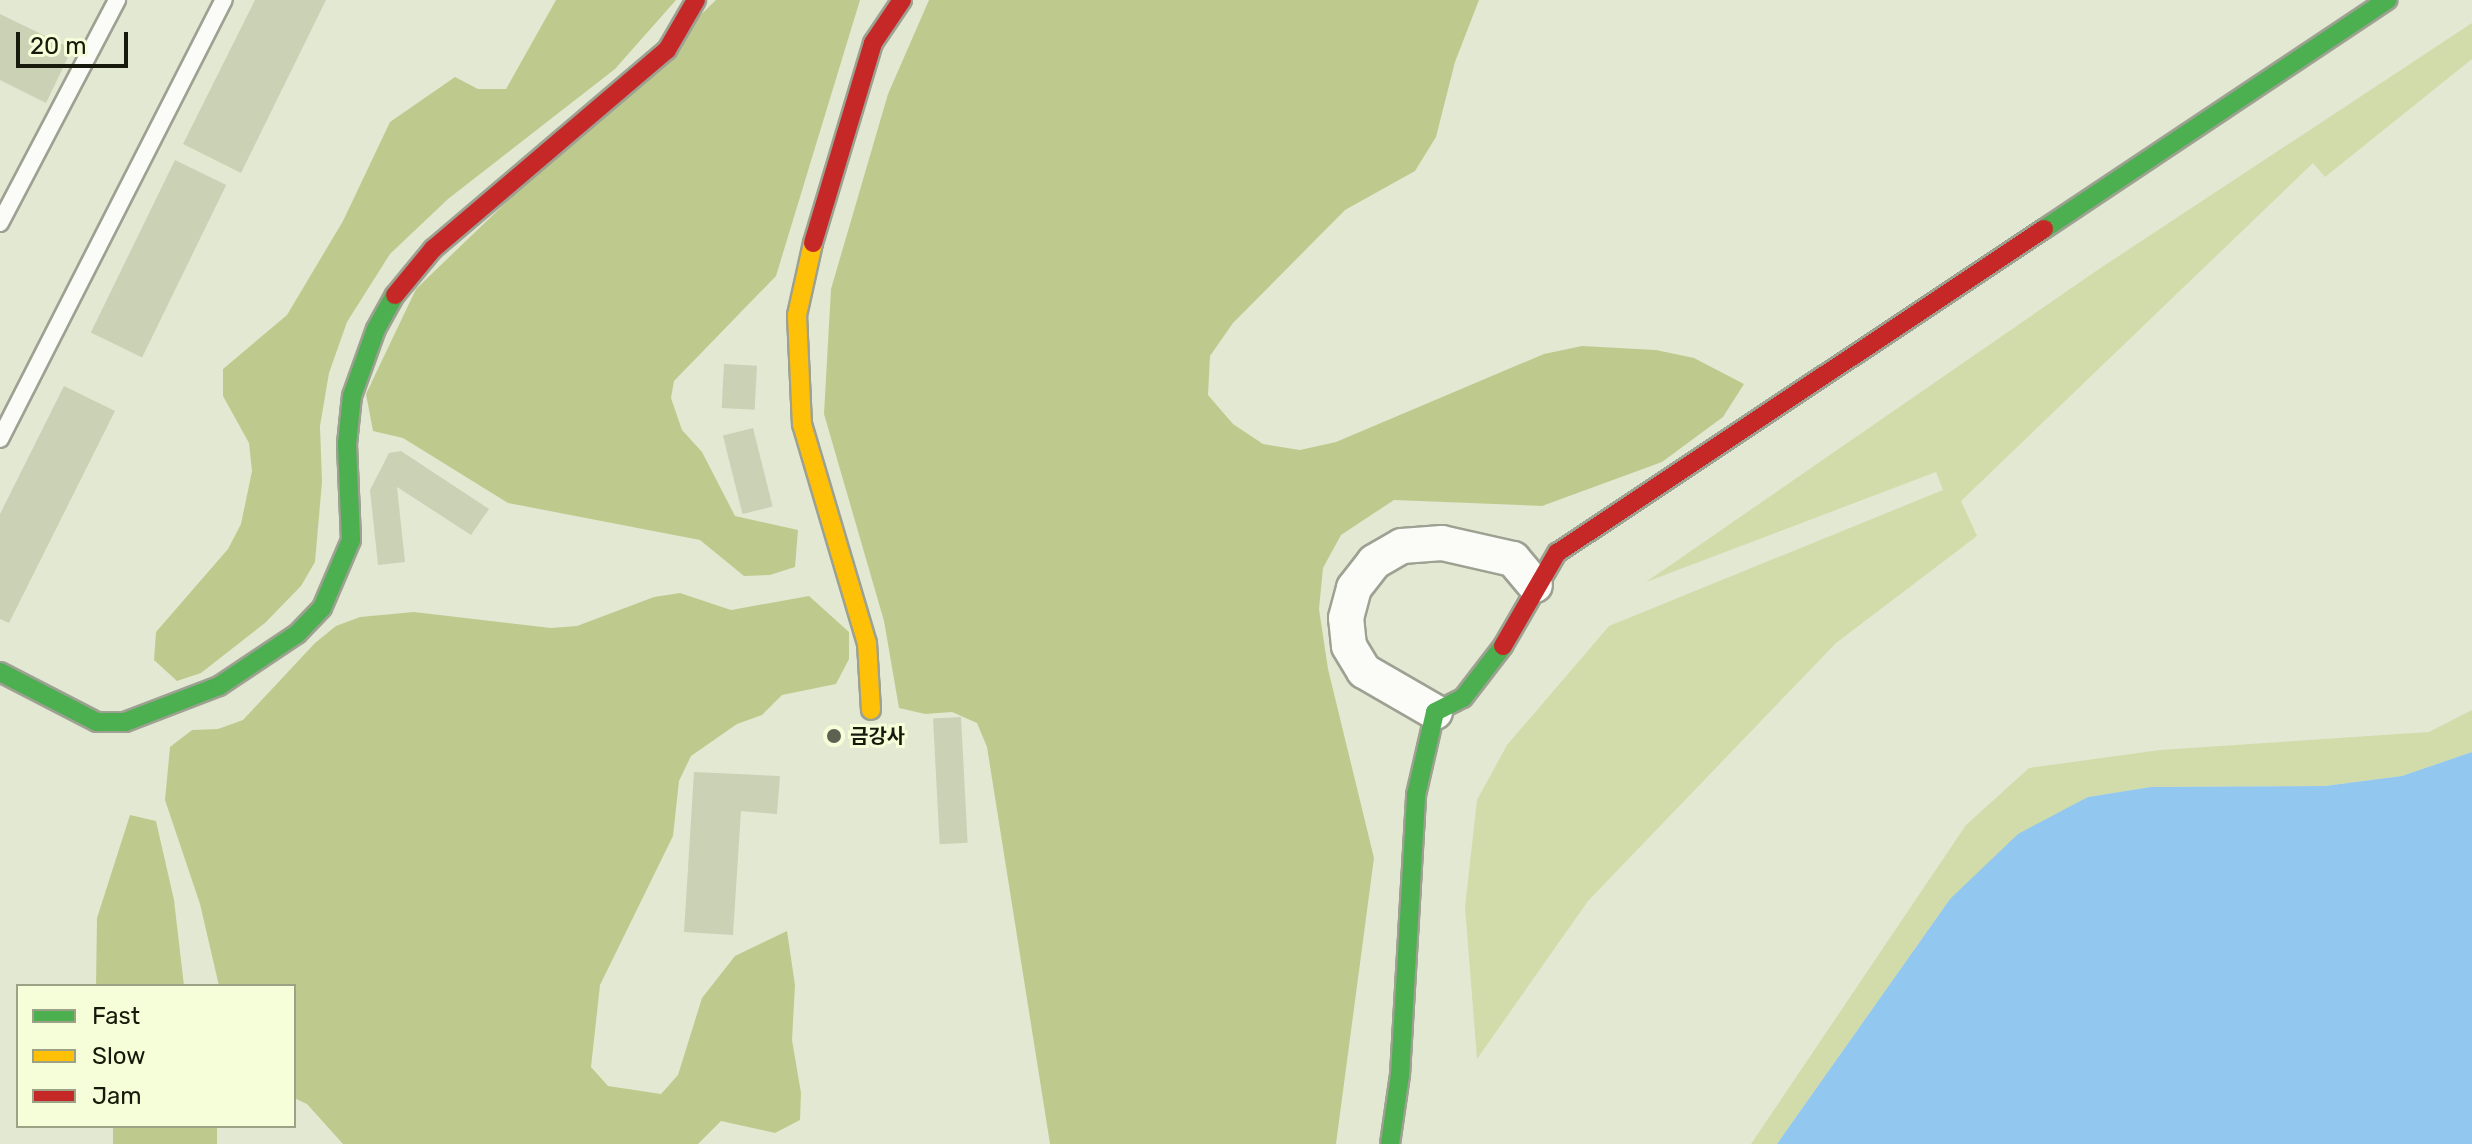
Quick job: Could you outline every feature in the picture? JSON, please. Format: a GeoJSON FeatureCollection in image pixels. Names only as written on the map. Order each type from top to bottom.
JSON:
{"type":"FeatureCollection","features":[{"type":"Feature","properties":{"kind":"street"},"geometry":{"type":"LineString","coordinates":[[0,672],[97,722],[125,722],[219,686],[297,634],[322,608],[351,540],[347,444],[352,396],[376,329],[403,281],[433,249],[667,50],[696,0]]}},
{"type":"Feature","properties":{"kind":"street"},"geometry":{"type":"LineString","coordinates":[[871,710],[867,643],[802,424],[797,315],[822,204],[873,43],[902,0]]}},
{"type":"Feature","properties":{"kind":"street"},"geometry":{"type":"LineString","coordinates":[[1435,712],[1463,698],[1489,671],[1512,639],[1535,585],[1557,553],[2388,0]]}},
{"type":"Feature","properties":{"kind":"street"},"geometry":{"type":"LineString","coordinates":[[1435,712],[1364,671],[1349,646],[1346,618],[1354,588],[1374,562],[1402,546],[1442,543],[1513,559],[1535,585]]}},
{"type":"Feature","properties":{"kind":"street"},"geometry":{"type":"LineString","coordinates":[[1390,1144],[1400,1075],[1416,795],[1435,712]]}},
{"type":"Feature","properties":{"kind":"lane"},"geometry":{"type":"LineString","coordinates":[[0,223],[117,0]]}},
{"type":"Feature","properties":{"kind":"lane"},"geometry":{"type":"LineString","coordinates":[[0,439],[224,0]]}},
{"type":"Feature","properties":{"kind":"green space"},"geometry":{"type":"Polygon","coordinates":[[[556,0],[676,0],[615,69],[448,199],[390,254],[347,322],[329,373],[320,426],[322,482],[315,562],[301,586],[265,623],[201,673],[177,681],[154,660],[156,632],[228,549],[241,524],[252,471],[249,443],[223,396],[223,369],[287,315],[343,221],[390,122],[455,77],[478,89],[506,89],[556,0]]]}},
{"type":"Feature","properties":{"kind":"green space"},"geometry":{"type":"Polygon","coordinates":[[[716,0],[860,0],[776,276],[674,381],[671,398],[682,430],[702,452],[735,516],[798,530],[795,567],[770,575],[744,576],[700,540],[508,503],[403,438],[373,431],[366,394],[416,289],[716,0]]]}},
{"type":"Feature","properties":{"kind":"green space"},"geometry":{"type":"Polygon","coordinates":[[[929,0],[1479,0],[1455,62],[1436,137],[1415,171],[1345,210],[1233,323],[1210,356],[1208,395],[1233,424],[1263,444],[1300,450],[1336,442],[1544,354],[1582,346],[1656,350],[1694,358],[1744,384],[1723,417],[1662,462],[1542,506],[1394,500],[1341,535],[1323,568],[1319,609],[1328,669],[1374,858],[1336,1144],[1050,1144],[987,747],[977,723],[952,712],[925,714],[899,708],[884,621],[824,414],[831,289],[888,94],[929,0]]]}},
{"type":"Feature","properties":{"kind":"green space"},"geometry":{"type":"Polygon","coordinates":[[[2472,23],[2472,59],[2325,177],[2313,163],[1961,501],[1977,536],[1836,643],[1588,901],[1477,1059],[1465,907],[1477,800],[1507,745],[1609,626],[1943,490],[1936,472],[1646,582],[2099,269],[2472,23]]]}},
{"type":"Feature","properties":{"kind":"green space"},"geometry":{"type":"Polygon","coordinates":[[[680,593],[731,610],[809,596],[849,632],[849,659],[836,684],[782,695],[762,715],[737,724],[691,756],[679,781],[673,836],[600,985],[591,1067],[608,1086],[661,1094],[678,1075],[702,998],[735,956],[787,931],[795,985],[792,1040],[801,1093],[800,1120],[775,1133],[721,1121],[698,1144],[343,1144],[307,1104],[296,1099],[296,984],[219,984],[200,904],[165,800],[170,747],[192,730],[218,729],[243,720],[315,643],[336,626],[360,617],[414,612],[551,628],[577,626],[654,597],[680,593]]]}},
{"type":"Feature","properties":{"kind":"green space"},"geometry":{"type":"Polygon","coordinates":[[[2472,710],[2472,752],[2402,776],[2325,786],[2151,787],[2088,797],[1950,899],[1777,1144],[1751,1144],[1966,825],[2029,768],[2160,750],[2429,732],[2472,710]]]}},
{"type":"Feature","properties":{"kind":"green space"},"geometry":{"type":"Polygon","coordinates":[[[130,815],[156,821],[174,900],[184,984],[96,984],[97,918],[130,815]]]}},
{"type":"Feature","properties":{"kind":"green space"},"geometry":{"type":"Polygon","coordinates":[[[113,1128],[217,1128],[217,1144],[113,1144],[113,1128]]]}},
{"type":"Feature","properties":{"kind":"water"},"geometry":{"type":"Polygon","coordinates":[[[2472,752],[2472,1144],[1777,1144],[1950,899],[2018,834],[2088,797],[2151,787],[2325,786],[2402,776],[2472,752]]]}},
{"type":"Feature","properties":{"kind":"building"},"geometry":{"type":"Polygon","coordinates":[[[255,0],[326,0],[241,173],[183,144],[255,0]]]}},
{"type":"Feature","properties":{"kind":"building"},"geometry":{"type":"Polygon","coordinates":[[[0,14],[72,49],[46,103],[0,80],[0,14]]]}},
{"type":"Feature","properties":{"kind":"building"},"geometry":{"type":"Polygon","coordinates":[[[175,160],[226,185],[142,358],[91,333],[175,160]]]}},
{"type":"Feature","properties":{"kind":"building"},"geometry":{"type":"Polygon","coordinates":[[[724,364],[757,366],[755,410],[722,408],[724,364]]]}},
{"type":"Feature","properties":{"kind":"building"},"geometry":{"type":"Polygon","coordinates":[[[64,386],[115,411],[9,623],[0,619],[0,514],[64,386]]]}},
{"type":"Feature","properties":{"kind":"building"},"geometry":{"type":"Polygon","coordinates":[[[753,428],[773,507],[743,514],[723,435],[753,428]]]}},
{"type":"Feature","properties":{"kind":"building"},"geometry":{"type":"Polygon","coordinates":[[[401,451],[489,509],[471,535],[397,487],[405,562],[378,565],[370,490],[389,453],[401,451]]]}},
{"type":"Feature","properties":{"kind":"building"},"geometry":{"type":"Polygon","coordinates":[[[961,717],[968,843],[940,844],[933,718],[961,717]]]}},
{"type":"Feature","properties":{"kind":"building"},"geometry":{"type":"Polygon","coordinates":[[[694,772],[780,776],[777,814],[741,811],[733,935],[684,932],[694,772]]]}},
{"type":"Feature","properties":{"kind":"traffic: fast"},"geometry":{"type":"LineString","coordinates":[[2044,229],[2388,0]]}},
{"type":"Feature","properties":{"kind":"traffic: fast"},"geometry":{"type":"LineString","coordinates":[[0,672],[97,722],[125,722],[219,686],[297,634],[322,608],[351,540],[347,444],[352,396],[376,329],[395,295]]}},
{"type":"Feature","properties":{"kind":"traffic: fast"},"geometry":{"type":"LineString","coordinates":[[1390,1144],[1400,1075],[1416,795],[1435,712],[1463,698],[1503,646]]}},
{"type":"Feature","properties":{"kind":"traffic: slow"},"geometry":{"type":"LineString","coordinates":[[813,243],[797,315],[802,424],[867,643],[871,710]]}},
{"type":"Feature","properties":{"kind":"traffic: jam"},"geometry":{"type":"LineString","coordinates":[[395,295],[433,249],[667,50],[696,0]]}},
{"type":"Feature","properties":{"kind":"traffic: jam"},"geometry":{"type":"LineString","coordinates":[[813,243],[873,43],[902,0]]}},
{"type":"Feature","properties":{"kind":"traffic: jam"},"geometry":{"type":"LineString","coordinates":[[1503,646],[1557,553],[2044,229]]}},
{"type":"Feature","properties":{"kind":"place","name":"금강사"},"geometry":{"type":"Point","coordinates":[834,736]}}]}
